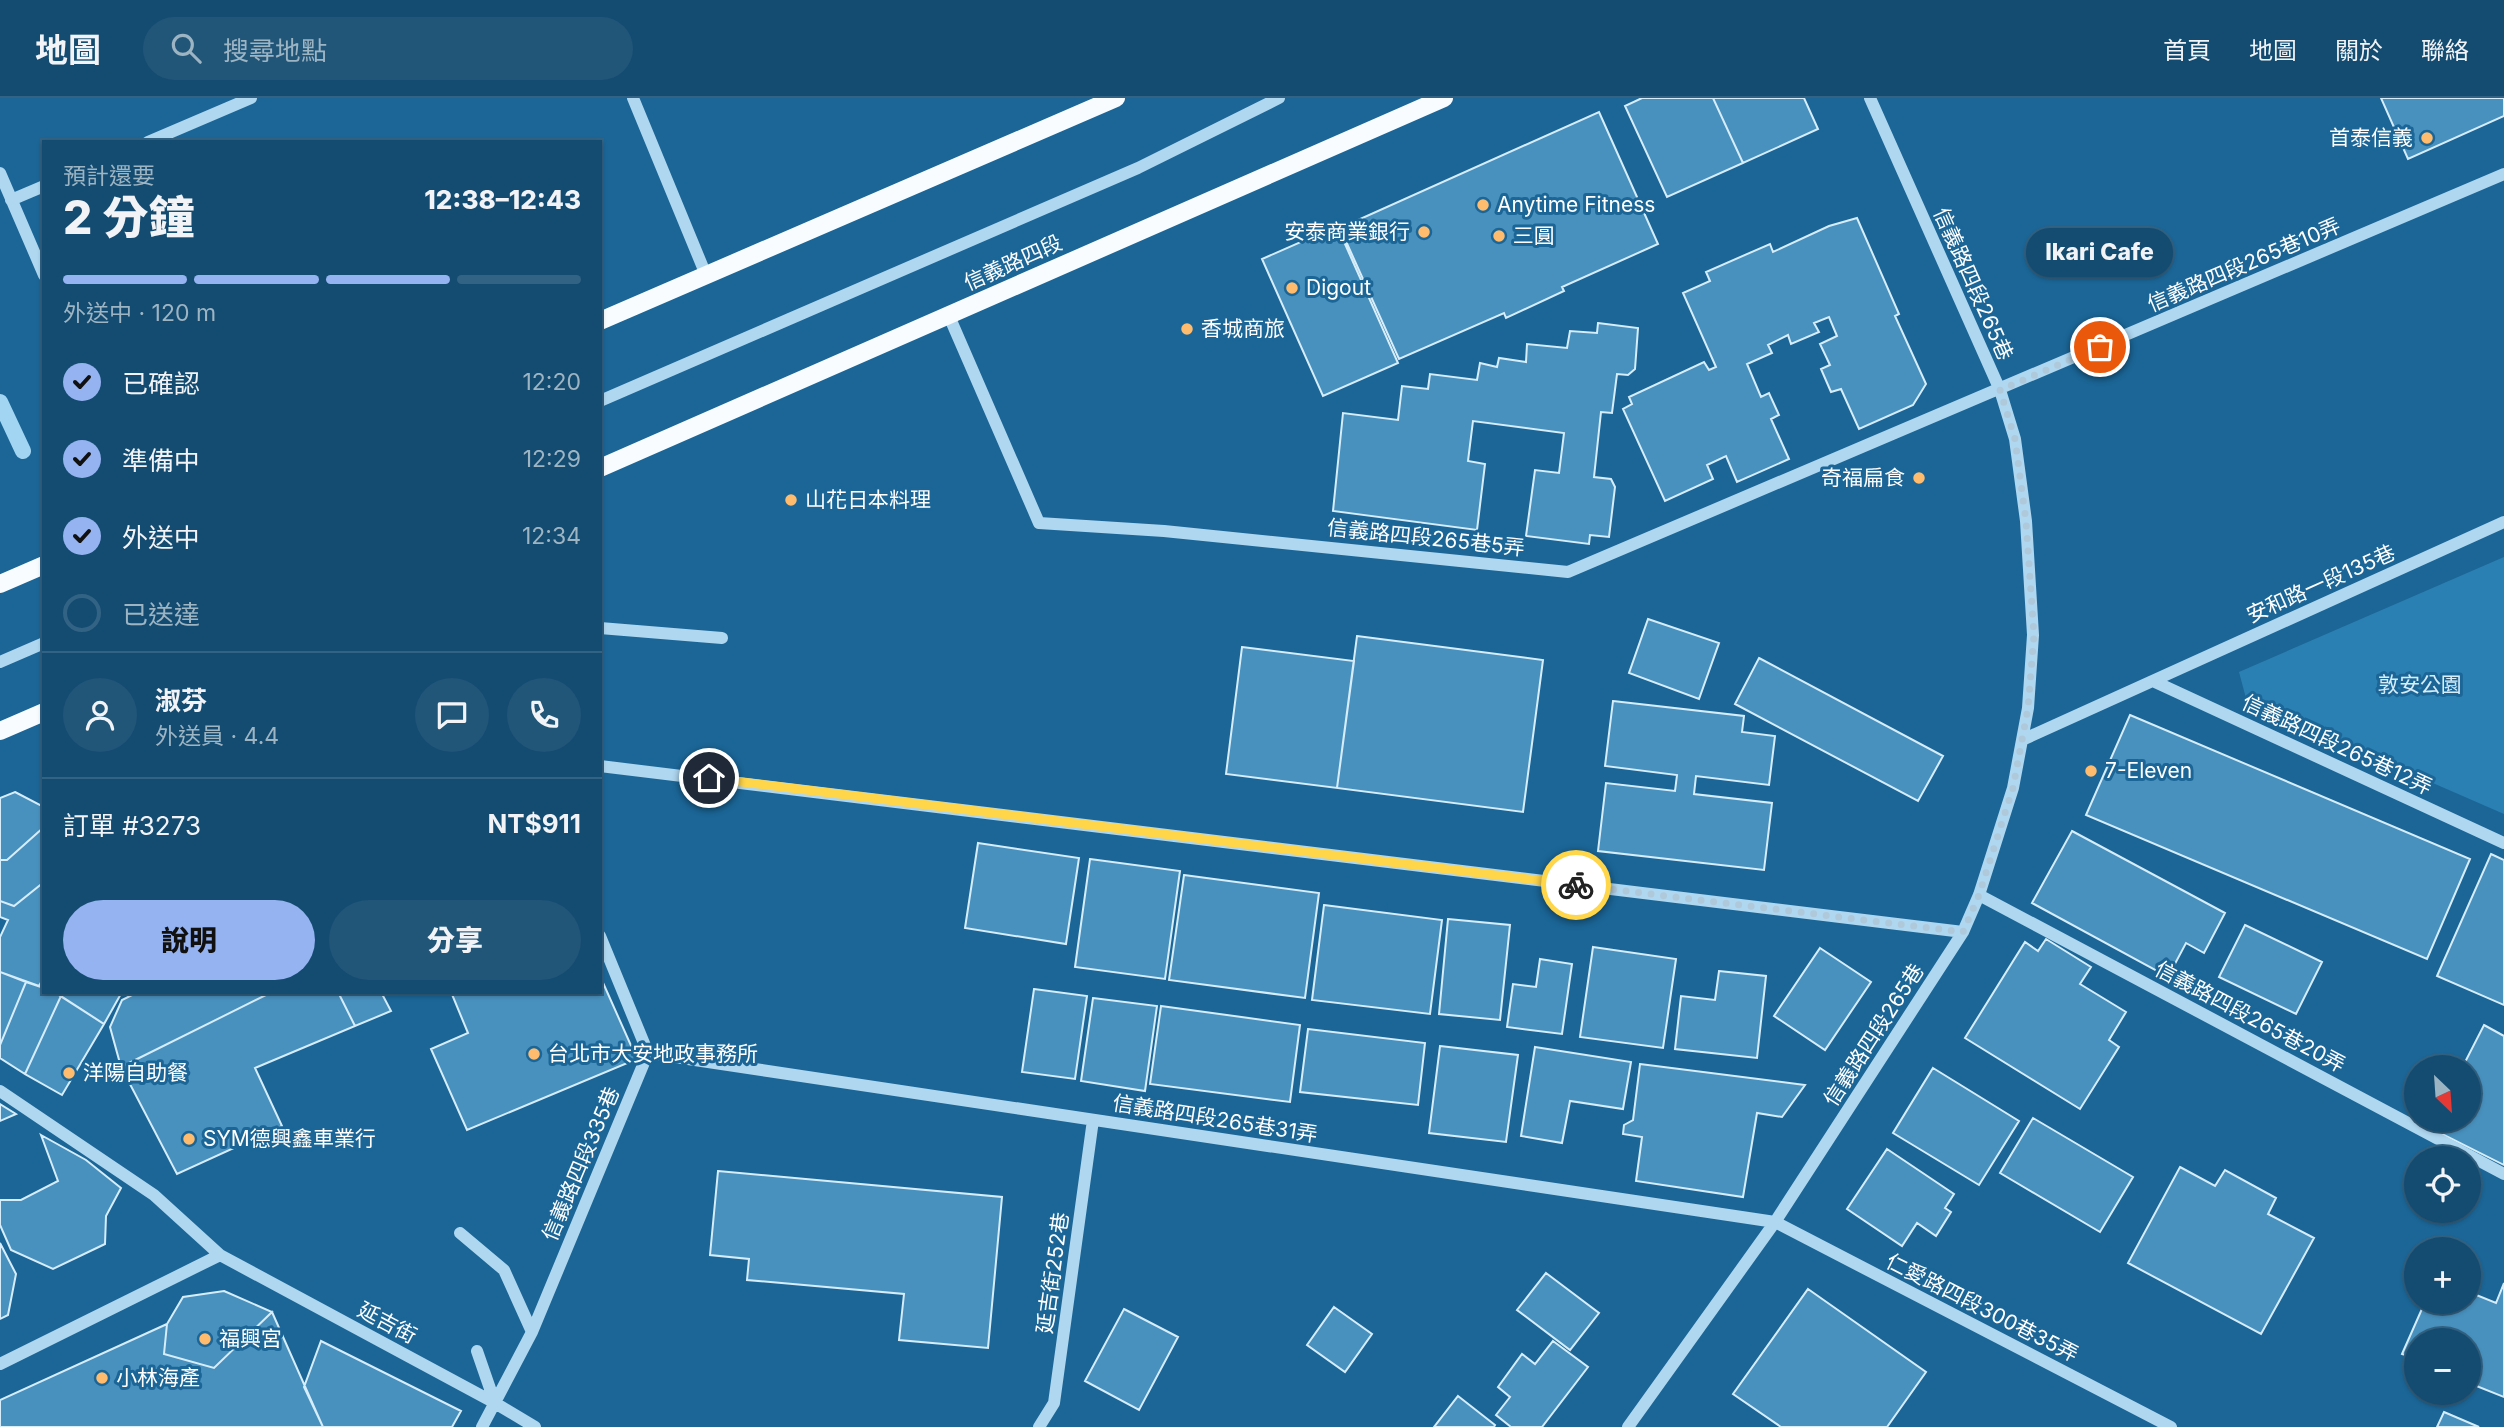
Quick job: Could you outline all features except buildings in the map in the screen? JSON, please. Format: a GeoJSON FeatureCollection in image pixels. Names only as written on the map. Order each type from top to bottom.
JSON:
{"type":"FeatureCollection","features":[{"type":"Feature","properties":{"kind":"main road"},"geometry":{"type":"LineString","coordinates":[[602,320],[1116,98]]}},
{"type":"Feature","properties":{"kind":"main road","name":"信義路四段"},"geometry":{"type":"LineString","coordinates":[[602,467],[1444,98]]}},
{"type":"Feature","properties":{"kind":"main road"},"geometry":{"type":"LineString","coordinates":[[0,584],[42,566]]}},
{"type":"Feature","properties":{"kind":"main road"},"geometry":{"type":"LineString","coordinates":[[0,732],[42,713]]}},
{"type":"Feature","properties":{"kind":"street"},"geometry":{"type":"LineString","coordinates":[[153,140],[251,98]]}},
{"type":"Feature","properties":{"kind":"street"},"geometry":{"type":"LineString","coordinates":[[633,98],[706,275]]}},
{"type":"Feature","properties":{"kind":"street","name":"信義路四段"},"geometry":{"type":"LineString","coordinates":[[602,400],[1138,167],[1279,98]]}},
{"type":"Feature","properties":{"kind":"street","name":"信義路四段265巷"},"geometry":{"type":"LineString","coordinates":[[1628,1427],[1775,1222],[1963,932],[1979,895],[2013,788],[2028,708],[2034,635],[2026,521],[2015,439],[2000,390],[1870,98]]}},
{"type":"Feature","properties":{"kind":"street"},"geometry":{"type":"LineString","coordinates":[[0,173],[42,270]]}},
{"type":"Feature","properties":{"kind":"street","name":"信義路四段265巷10弄"},"geometry":{"type":"LineString","coordinates":[[2000,390],[2504,174]]}},
{"type":"Feature","properties":{"kind":"street"},"geometry":{"type":"LineString","coordinates":[[11,200],[42,187]]}},
{"type":"Feature","properties":{"kind":"street","name":"信義路四段265巷5弄"},"geometry":{"type":"LineString","coordinates":[[949,316],[1039,523],[1164,531],[1568,572],[2000,390]]}},
{"type":"Feature","properties":{"kind":"street","name":"安和路一段135巷"},"geometry":{"type":"LineString","coordinates":[[2022,740],[2504,522]]}},
{"type":"Feature","properties":{"kind":"street"},"geometry":{"type":"LineString","coordinates":[[602,628],[722,638]]}},
{"type":"Feature","properties":{"kind":"street"},"geometry":{"type":"LineString","coordinates":[[0,662],[42,643]]}},
{"type":"Feature","properties":{"kind":"street","name":"信義路四段265巷12弄"},"geometry":{"type":"LineString","coordinates":[[2154,681],[2504,843]]}},
{"type":"Feature","properties":{"kind":"street"},"geometry":{"type":"LineString","coordinates":[[602,765],[1963,932]]}},
{"type":"Feature","properties":{"kind":"street","name":"信義路四段265巷20弄"},"geometry":{"type":"LineString","coordinates":[[1979,895],[2504,1174]]}},
{"type":"Feature","properties":{"kind":"street"},"geometry":{"type":"LineString","coordinates":[[602,941],[648,1053]]}},
{"type":"Feature","properties":{"kind":"street","name":"信義路四段265巷31弄"},"geometry":{"type":"LineString","coordinates":[[648,1053],[1775,1222]]}},
{"type":"Feature","properties":{"kind":"street","name":"信義路四段335巷"},"geometry":{"type":"LineString","coordinates":[[482,1427],[532,1332],[648,1053]]}},
{"type":"Feature","properties":{"kind":"street","name":"延吉街"},"geometry":{"type":"LineString","coordinates":[[0,1091],[155,1195],[220,1255],[495,1403],[534,1427]]}},
{"type":"Feature","properties":{"kind":"street","name":"延吉街252巷"},"geometry":{"type":"LineString","coordinates":[[1039,1427],[1054,1403],[1093,1120]]}},
{"type":"Feature","properties":{"kind":"street","name":"仁愛路四段300巷35弄"},"geometry":{"type":"LineString","coordinates":[[1775,1222],[2171,1427]]}},
{"type":"Feature","properties":{"kind":"street"},"geometry":{"type":"LineString","coordinates":[[460,1233],[504,1270],[532,1332]]}},
{"type":"Feature","properties":{"kind":"street"},"geometry":{"type":"LineString","coordinates":[[0,1364],[220,1255]]}},
{"type":"Feature","properties":{"kind":"street"},"geometry":{"type":"LineString","coordinates":[[477,1351],[495,1403]]}},
{"type":"Feature","properties":{"kind":"green space","name":"敦安公園"},"geometry":{"type":"Polygon","coordinates":[[[2504,557],[2504,814],[2247,702],[2239,672],[2504,557]]]}},
{"type":"Feature","properties":{"kind":"waterway"},"geometry":{"type":"LineString","coordinates":[[0,402],[23,451]]}},
{"type":"Feature","properties":{"kind":"way so far"},"geometry":{"type":"LineString","coordinates":[[1576,885],[1963,932],[1979,895],[2013,788],[2028,708],[2034,635],[2026,521],[2015,439],[2000,390],[2100,347]]}},
{"type":"Feature","properties":{"kind":"place","name":"首泰信義"},"geometry":{"type":"Point","coordinates":[2427,138]}},
{"type":"Feature","properties":{"kind":"place","name":"Anytime Fitness"},"geometry":{"type":"Point","coordinates":[1483,205]}},
{"type":"Feature","properties":{"kind":"place","name":"安泰商業銀行"},"geometry":{"type":"Point","coordinates":[1424,232]}},
{"type":"Feature","properties":{"kind":"place","name":"三圓"},"geometry":{"type":"Point","coordinates":[1499,236]}},
{"type":"Feature","properties":{"kind":"place","name":"Digout"},"geometry":{"type":"Point","coordinates":[1292,288]}},
{"type":"Feature","properties":{"kind":"place","name":"香城商旅"},"geometry":{"type":"Point","coordinates":[1187,329]}},
{"type":"Feature","properties":{"kind":"place","name":"Ikari Cafe"},"geometry":{"type":"Point","coordinates":[2100,347]}},
{"type":"Feature","properties":{"kind":"place","name":"奇福扁食"},"geometry":{"type":"Point","coordinates":[1919,478]}},
{"type":"Feature","properties":{"kind":"place","name":"山花日本料理"},"geometry":{"type":"Point","coordinates":[791,500]}},
{"type":"Feature","properties":{"kind":"place","name":"7-Eleven"},"geometry":{"type":"Point","coordinates":[2091,771]}},
{"type":"Feature","properties":{"kind":"place","name":"台北市大安地政事務所"},"geometry":{"type":"Point","coordinates":[534,1054]}},
{"type":"Feature","properties":{"kind":"place","name":"洋陽自助餐"},"geometry":{"type":"Point","coordinates":[69,1073]}},
{"type":"Feature","properties":{"kind":"place","name":"SYM德興鑫車業行"},"geometry":{"type":"Point","coordinates":[189,1139]}},
{"type":"Feature","properties":{"kind":"place","name":"福興宮"},"geometry":{"type":"Point","coordinates":[205,1339]}},
{"type":"Feature","properties":{"kind":"place","name":"小林海產"},"geometry":{"type":"Point","coordinates":[102,1378]}},
{"type":"Feature","properties":{"kind":"route"},"geometry":{"type":"LineString","coordinates":[[709,778],[1576,885]]}}]}
